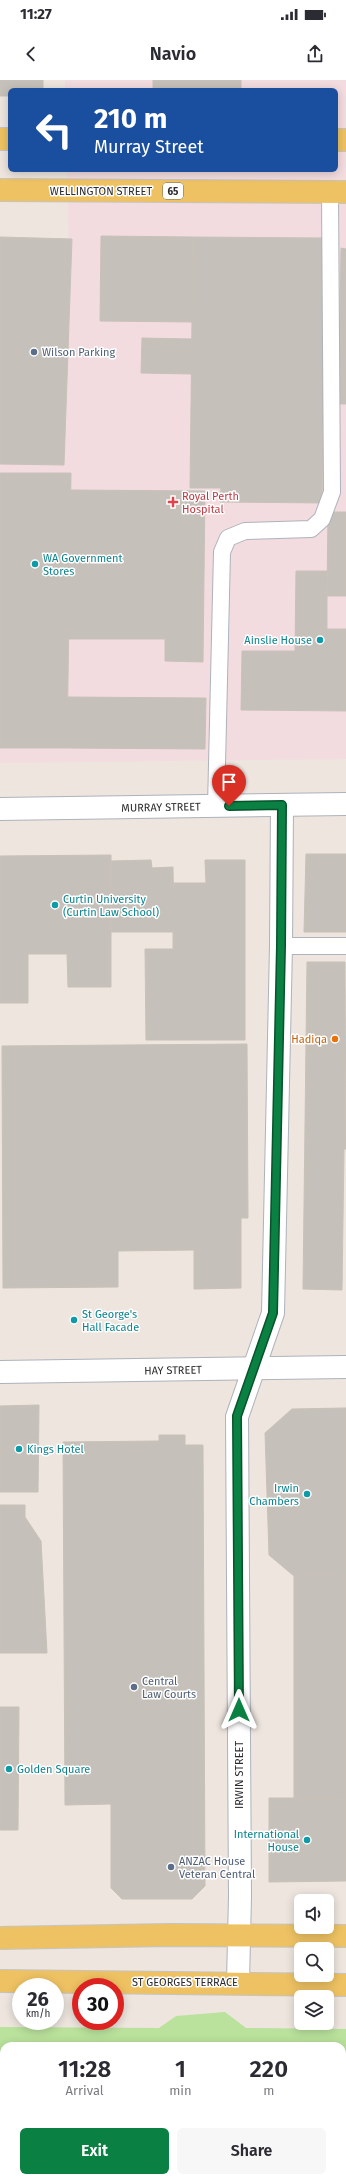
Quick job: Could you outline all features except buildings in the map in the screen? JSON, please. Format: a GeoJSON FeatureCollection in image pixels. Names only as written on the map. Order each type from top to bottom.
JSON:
{"type":"FeatureCollection","features":[{"type":"Feature","properties":{"kind":"main road","name":"WELLINGTON STREET"},"geometry":{"type":"LineString","coordinates":[[0,190],[338,192]]}},
{"type":"Feature","properties":{"kind":"main road"},"geometry":{"type":"LineString","coordinates":[[0,1938],[346,1936]]}},
{"type":"Feature","properties":{"kind":"main road","name":"ST GEORGES TERRACE"},"geometry":{"type":"LineString","coordinates":[[0,1981],[346,1984]]}},
{"type":"Feature","properties":{"kind":"street","name":"MURRAY STREET"},"geometry":{"type":"LineString","coordinates":[[0,809],[346,804]]}},
{"type":"Feature","properties":{"kind":"street","name":"IRWIN STREET"},"geometry":{"type":"LineString","coordinates":[[238,1982],[237,1416],[252,1369],[273,1313],[281,946],[282,805]]}},
{"type":"Feature","properties":{"kind":"street","name":"HAY STREET"},"geometry":{"type":"LineString","coordinates":[[0,1372],[346,1367]]}},
{"type":"Feature","properties":{"kind":"lane"},"geometry":{"type":"LineString","coordinates":[[216,806],[222,552],[228,538],[246,531],[311,529],[322,519],[332,492],[338,192]]}},
{"type":"Feature","properties":{"kind":"lane"},"geometry":{"type":"LineString","coordinates":[[281,946],[346,946]]}},
{"type":"Feature","properties":{"kind":"shaded area","name":"Royal Perth Hospital"},"geometry":{"type":"Polygon","coordinates":[[[65,80],[346,80],[346,759],[0,763],[0,242],[69,245],[67,172],[338,172],[338,88],[65,88],[65,80]]]}},
{"type":"Feature","properties":{"kind":"green space"},"geometry":{"type":"Polygon","coordinates":[[[225,2012],[246,2028],[294,2028],[294,2030],[346,2029],[346,2042],[0,2042],[0,2027],[12,2027],[12,2030],[64,2030],[64,2027],[72,2027],[72,2030],[124,2030],[124,2028],[159,2028],[176,2016],[225,2012]]]}},
{"type":"Feature","properties":{"kind":"place","name":"Wilson Parking"},"geometry":{"type":"Point","coordinates":[34,352]}},
{"type":"Feature","properties":{"kind":"place","name":"Royal Perth Hospital"},"geometry":{"type":"Point","coordinates":[173,502]}},
{"type":"Feature","properties":{"kind":"place","name":"WA Government Stores"},"geometry":{"type":"Point","coordinates":[35,564]}},
{"type":"Feature","properties":{"kind":"place","name":"Ainslie House"},"geometry":{"type":"Point","coordinates":[320,640]}},
{"type":"Feature","properties":{"kind":"place","name":"Curtin University (Curtin Law School)"},"geometry":{"type":"Point","coordinates":[55,905]}},
{"type":"Feature","properties":{"kind":"place","name":"Hadiqa"},"geometry":{"type":"Point","coordinates":[335,1039]}},
{"type":"Feature","properties":{"kind":"place","name":"St George's Hall Facade"},"geometry":{"type":"Point","coordinates":[74,1320]}},
{"type":"Feature","properties":{"kind":"place","name":"Kings Hotel"},"geometry":{"type":"Point","coordinates":[19,1449]}},
{"type":"Feature","properties":{"kind":"place","name":"Irwin Chambers"},"geometry":{"type":"Point","coordinates":[307,1494]}},
{"type":"Feature","properties":{"kind":"place","name":"Central Law Courts"},"geometry":{"type":"Point","coordinates":[134,1687]}},
{"type":"Feature","properties":{"kind":"place","name":"Golden Square"},"geometry":{"type":"Point","coordinates":[9,1769]}},
{"type":"Feature","properties":{"kind":"place","name":"International House"},"geometry":{"type":"Point","coordinates":[307,1840]}},
{"type":"Feature","properties":{"kind":"place","name":"ANZAC House Veteran Central"},"geometry":{"type":"Point","coordinates":[171,1867]}},
{"type":"Feature","properties":{"kind":"route"},"geometry":{"type":"LineString","coordinates":[[229,806],[282,805],[281,946],[275,1158],[273,1313],[252,1369],[237,1416],[239,1710]]}}]}
